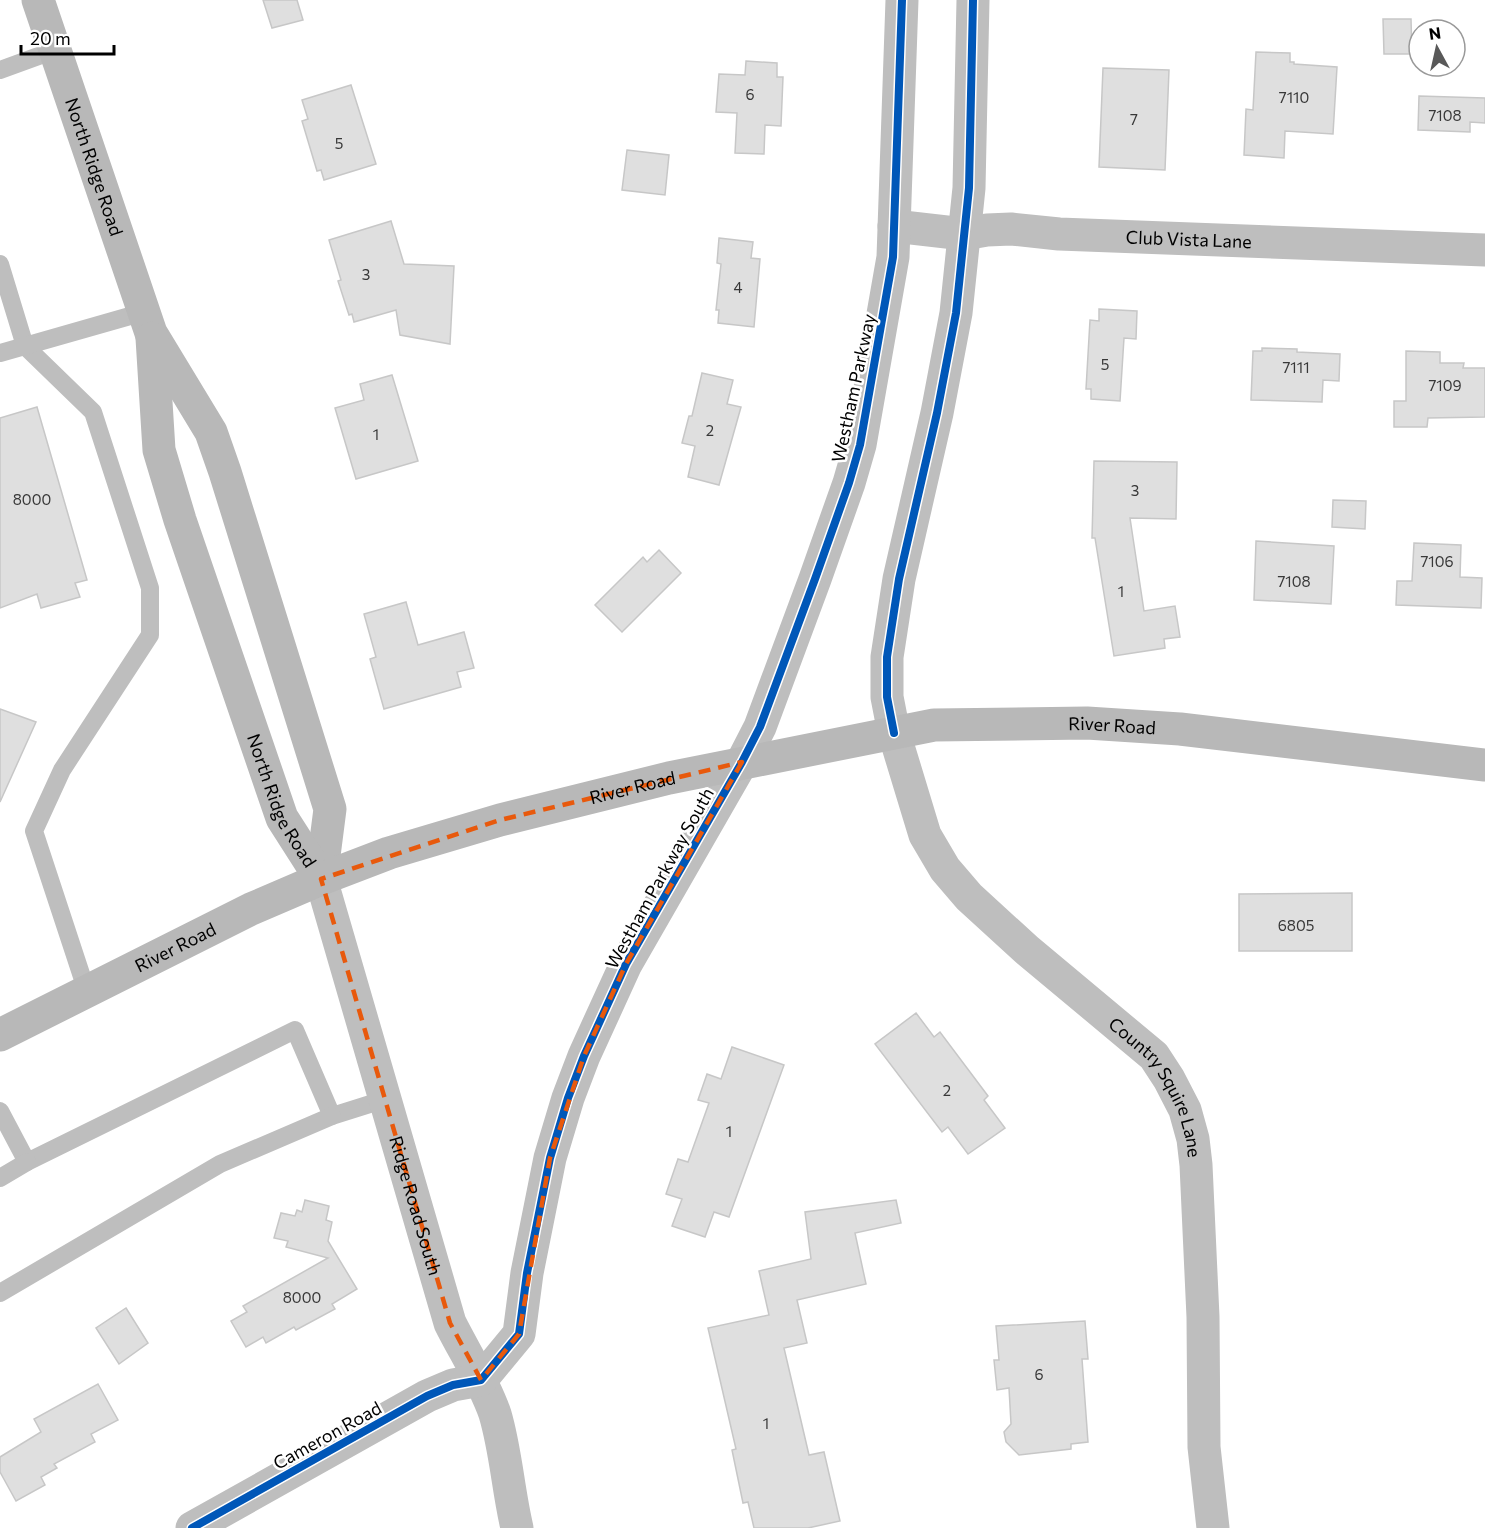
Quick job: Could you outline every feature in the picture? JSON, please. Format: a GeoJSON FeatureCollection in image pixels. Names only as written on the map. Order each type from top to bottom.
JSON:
{"type":"FeatureCollection","features":[{"type":"Feature","properties":{"kind":"main road","name":"North Ridge Road"},"geometry":{"type":"LineString","coordinates":[[38,0],[148,322],[212,432],[330,809],[321,879]]}},
{"type":"Feature","properties":{"kind":"main road","name":"North Ridge Road"},"geometry":{"type":"LineString","coordinates":[[148,322],[159,450],[180,520],[282,818],[321,879]]}},
{"type":"Feature","properties":{"kind":"main road","name":"River Road"},"geometry":{"type":"LineString","coordinates":[[0,1035],[251,909],[390,853],[500,820],[669,778],[934,725],[1087,723],[1180,729],[1485,765]]}},
{"type":"Feature","properties":{"kind":"street","name":"Westham Parkway"},"geometry":{"type":"LineString","coordinates":[[742,762],[780,674],[860,445],[888,294],[894,226],[902,0]]}},
{"type":"Feature","properties":{"kind":"street"},"geometry":{"type":"LineString","coordinates":[[894,733],[887,698],[887,657],[899,579],[937,413],[956,313],[969,188],[973,0]]}},
{"type":"Feature","properties":{"kind":"street","name":"Club Vista Lane"},"geometry":{"type":"LineString","coordinates":[[894,226],[964,234],[987,230],[1011,230],[1059,234],[1485,250]]}},
{"type":"Feature","properties":{"kind":"street","name":"Country Squire Lane"},"geometry":{"type":"LineString","coordinates":[[894,733],[925,835],[945,869],[969,897],[1027,950],[1154,1056],[1185,1110],[1193,1139],[1196,1165],[1203,1317],[1204,1447],[1213,1528]]}},
{"type":"Feature","properties":{"kind":"street","name":"Westham Parkway South"},"geometry":{"type":"LineString","coordinates":[[482,1380],[519,1334],[526,1274],[550,1158],[568,1098],[584,1056],[626,964],[742,762]]}},
{"type":"Feature","properties":{"kind":"street","name":"Ridge Road South"},"geometry":{"type":"LineString","coordinates":[[321,879],[450,1323],[471,1366],[482,1380],[495,1414],[517,1528]]}},
{"type":"Feature","properties":{"kind":"street","name":"Cameron Road"},"geometry":{"type":"LineString","coordinates":[[192,1528],[234,1517],[427,1396],[453,1385],[482,1380]]}},
{"type":"Feature","properties":{"kind":"lane"},"geometry":{"type":"LineString","coordinates":[[0,70],[55,50]]}},
{"type":"Feature","properties":{"kind":"lane"},"geometry":{"type":"LineString","coordinates":[[0,264],[26,346],[93,412],[150,588],[150,635],[62,770],[34,831],[87,992]]}},
{"type":"Feature","properties":{"kind":"lane"},"geometry":{"type":"LineString","coordinates":[[0,353],[148,322]]}},
{"type":"Feature","properties":{"kind":"lane"},"geometry":{"type":"LineString","coordinates":[[0,1178],[27,1162],[295,1030],[332,1116]]}},
{"type":"Feature","properties":{"kind":"lane"},"geometry":{"type":"LineString","coordinates":[[0,1293],[220,1164],[332,1116],[386,1100]]}},
{"type":"Feature","properties":{"kind":"lane"},"geometry":{"type":"LineString","coordinates":[[0,1111],[27,1162]]}},
{"type":"Feature","properties":{"kind":"highlighted area"},"geometry":{"type":"Polygon","coordinates":[[[742,762],[626,964],[584,1056],[550,1158],[519,1334],[481,1380],[450,1323],[321,879],[500,820],[742,762]]]}},
{"type":"Feature","properties":{"kind":"building"},"geometry":{"type":"Polygon","coordinates":[[[263,0],[297,0],[303,20],[272,28],[263,0]]]}},
{"type":"Feature","properties":{"kind":"building"},"geometry":{"type":"Polygon","coordinates":[[[1383,19],[1407,19],[1407,54],[1384,54],[1383,19]]]}},
{"type":"Feature","properties":{"kind":"building"},"geometry":{"type":"Polygon","coordinates":[[[1256,52],[1290,53],[1290,62],[1294,64],[1337,67],[1333,134],[1285,131],[1284,158],[1244,155],[1246,109],[1253,110],[1256,52]]]}},
{"type":"Feature","properties":{"kind":"building"},"geometry":{"type":"Polygon","coordinates":[[[746,61],[777,63],[777,77],[783,77],[781,126],[765,125],[764,154],[735,153],[737,113],[716,112],[719,74],[745,75],[746,61]]]}},
{"type":"Feature","properties":{"kind":"building"},"geometry":{"type":"Polygon","coordinates":[[[1103,68],[1169,70],[1165,170],[1099,167],[1103,68]]]}},
{"type":"Feature","properties":{"kind":"building"},"geometry":{"type":"Polygon","coordinates":[[[351,85],[376,164],[324,180],[321,170],[317,171],[302,121],[308,119],[302,100],[351,85]]]}},
{"type":"Feature","properties":{"kind":"building"},"geometry":{"type":"Polygon","coordinates":[[[1419,96],[1485,98],[1485,123],[1470,122],[1470,132],[1418,130],[1419,96]]]}},
{"type":"Feature","properties":{"kind":"building"},"geometry":{"type":"Polygon","coordinates":[[[627,150],[669,155],[665,195],[622,190],[627,150]]]}},
{"type":"Feature","properties":{"kind":"building"},"geometry":{"type":"Polygon","coordinates":[[[391,221],[404,264],[454,266],[450,344],[400,335],[396,310],[354,322],[352,314],[349,315],[338,281],[341,280],[329,240],[391,221]]]}},
{"type":"Feature","properties":{"kind":"building"},"geometry":{"type":"Polygon","coordinates":[[[719,238],[753,242],[751,258],[760,259],[754,327],[718,323],[719,310],[716,310],[721,264],[717,263],[719,238]]]}},
{"type":"Feature","properties":{"kind":"building"},"geometry":{"type":"Polygon","coordinates":[[[1099,309],[1137,311],[1136,339],[1124,338],[1120,401],[1091,399],[1091,389],[1086,389],[1090,320],[1099,321],[1099,309]]]}},
{"type":"Feature","properties":{"kind":"building"},"geometry":{"type":"Polygon","coordinates":[[[1262,348],[1340,354],[1339,381],[1323,380],[1322,402],[1251,400],[1253,351],[1262,351],[1262,348]]]}},
{"type":"Feature","properties":{"kind":"building"},"geometry":{"type":"Polygon","coordinates":[[[1406,351],[1440,352],[1440,363],[1464,363],[1463,368],[1485,368],[1485,417],[1428,418],[1427,427],[1394,427],[1394,401],[1406,401],[1406,351]]]}},
{"type":"Feature","properties":{"kind":"building"},"geometry":{"type":"Polygon","coordinates":[[[702,373],[733,380],[727,404],[741,407],[719,485],[688,477],[695,446],[682,443],[689,416],[692,416],[702,373]]]}},
{"type":"Feature","properties":{"kind":"building"},"geometry":{"type":"Polygon","coordinates":[[[392,375],[418,461],[356,479],[335,408],[364,400],[360,384],[392,375]]]}},
{"type":"Feature","properties":{"kind":"building"},"geometry":{"type":"Polygon","coordinates":[[[37,407],[87,580],[75,583],[80,597],[41,608],[37,594],[0,608],[0,418],[37,407]]]}},
{"type":"Feature","properties":{"kind":"building"},"geometry":{"type":"Polygon","coordinates":[[[1094,461],[1177,462],[1176,519],[1130,518],[1144,611],[1175,606],[1180,637],[1164,639],[1165,648],[1114,656],[1095,538],[1092,538],[1094,461]]]}},
{"type":"Feature","properties":{"kind":"building"},"geometry":{"type":"Polygon","coordinates":[[[1333,500],[1366,501],[1365,529],[1332,527],[1333,500]]]}},
{"type":"Feature","properties":{"kind":"building"},"geometry":{"type":"Polygon","coordinates":[[[1256,541],[1334,546],[1331,604],[1254,600],[1256,541]]]}},
{"type":"Feature","properties":{"kind":"building"},"geometry":{"type":"Polygon","coordinates":[[[1414,543],[1461,545],[1460,577],[1482,578],[1481,608],[1396,605],[1397,581],[1412,581],[1414,543]]]}},
{"type":"Feature","properties":{"kind":"building"},"geometry":{"type":"Polygon","coordinates":[[[659,550],[681,573],[622,632],[595,605],[643,557],[647,562],[659,550]]]}},
{"type":"Feature","properties":{"kind":"building"},"geometry":{"type":"Polygon","coordinates":[[[406,602],[418,645],[464,632],[474,668],[457,672],[461,687],[384,709],[370,659],[376,657],[364,614],[406,602]]]}},
{"type":"Feature","properties":{"kind":"building"},"geometry":{"type":"Polygon","coordinates":[[[0,709],[36,722],[0,802],[0,709]]]}},
{"type":"Feature","properties":{"kind":"building"},"geometry":{"type":"Polygon","coordinates":[[[1352,893],[1352,951],[1239,951],[1239,894],[1352,893]]]}},
{"type":"Feature","properties":{"kind":"building"},"geometry":{"type":"Polygon","coordinates":[[[916,1013],[934,1037],[940,1032],[988,1096],[984,1100],[1005,1128],[968,1154],[948,1127],[942,1132],[875,1044],[916,1013]]]}},
{"type":"Feature","properties":{"kind":"building"},"geometry":{"type":"Polygon","coordinates":[[[732,1047],[784,1065],[729,1217],[714,1212],[705,1237],[672,1226],[682,1199],[666,1194],[678,1159],[688,1162],[709,1103],[698,1100],[707,1074],[721,1079],[732,1047]]]}},
{"type":"Feature","properties":{"kind":"building"},"geometry":{"type":"Polygon","coordinates":[[[305,1200],[329,1206],[326,1220],[332,1222],[328,1241],[357,1289],[332,1304],[335,1309],[296,1330],[294,1327],[266,1343],[263,1337],[246,1347],[231,1321],[247,1312],[243,1306],[328,1258],[286,1247],[288,1241],[274,1238],[281,1213],[295,1216],[297,1210],[302,1212],[305,1200]]]}},
{"type":"Feature","properties":{"kind":"building"},"geometry":{"type":"Polygon","coordinates":[[[896,1200],[901,1223],[855,1233],[866,1284],[797,1300],[807,1343],[784,1348],[809,1455],[824,1452],[840,1521],[808,1528],[754,1528],[748,1502],[743,1503],[732,1450],[736,1449],[708,1328],[769,1315],[759,1271],[811,1259],[805,1212],[896,1200]]]}},
{"type":"Feature","properties":{"kind":"building"},"geometry":{"type":"Polygon","coordinates":[[[126,1308],[148,1343],[119,1364],[96,1328],[126,1308]]]}},
{"type":"Feature","properties":{"kind":"building"},"geometry":{"type":"Polygon","coordinates":[[[1085,1321],[1088,1359],[1082,1359],[1088,1442],[1071,1444],[1071,1449],[1019,1455],[1006,1442],[1004,1432],[1011,1424],[1009,1388],[997,1390],[994,1360],[999,1360],[996,1326],[1085,1321]]]}},
{"type":"Feature","properties":{"kind":"building"},"geometry":{"type":"Polygon","coordinates":[[[98,1384],[118,1420],[91,1434],[95,1442],[54,1464],[57,1468],[41,1477],[45,1485],[16,1501],[0,1472],[0,1457],[41,1432],[34,1419],[98,1384]]]}},
{"type":"Feature","properties":{"kind":"cycle path"},"geometry":{"type":"LineString","coordinates":[[192,1528],[427,1396],[453,1385],[481,1380],[519,1334],[527,1273],[550,1158],[568,1098],[584,1056],[626,964],[760,727],[815,579],[860,445],[893,257],[902,0]]}},
{"type":"Feature","properties":{"kind":"cycle path"},"geometry":{"type":"LineString","coordinates":[[894,733],[887,697],[887,657],[899,579],[937,413],[956,313],[969,188],[973,0]]}}]}
